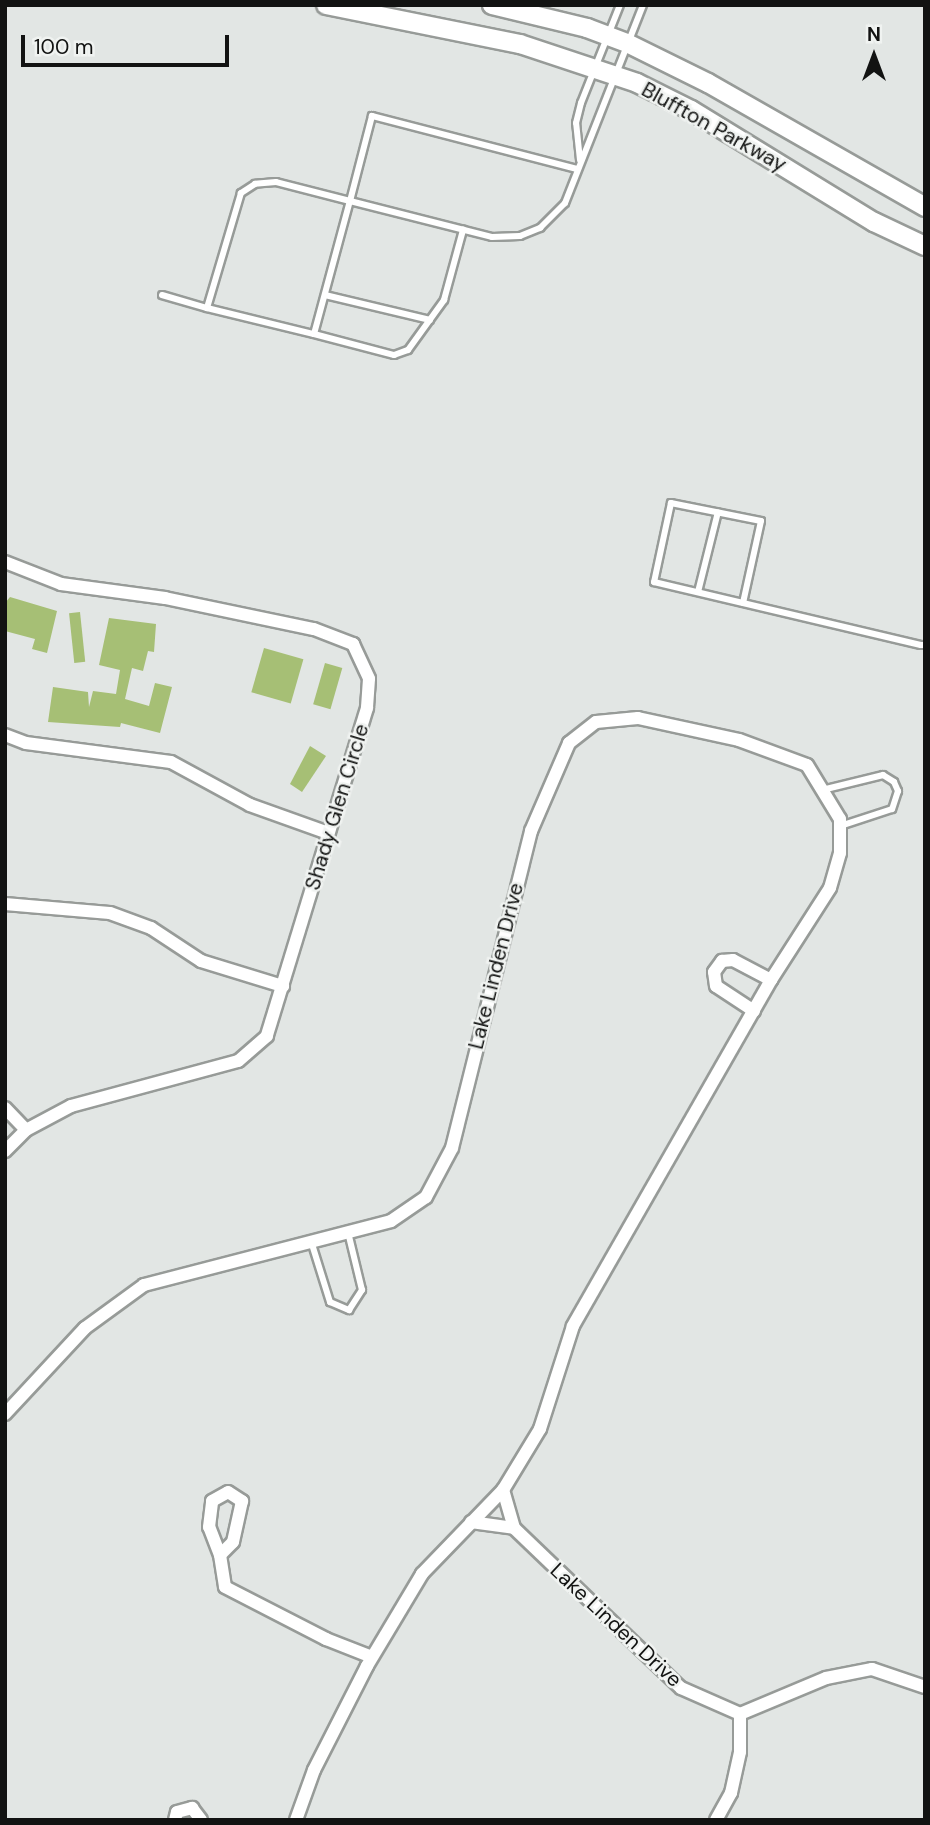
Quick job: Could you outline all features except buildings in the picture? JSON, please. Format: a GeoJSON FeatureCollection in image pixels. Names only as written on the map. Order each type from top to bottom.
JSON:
{"type":"FeatureCollection","features":[{"type":"Feature","properties":{"kind":"main road","name":"Bluffton Parkway"},"geometry":{"type":"LineString","coordinates":[[326,5],[520,44],[613,74],[691,110],[874,222],[925,246]]}},
{"type":"Feature","properties":{"kind":"main road","name":"Bluffton Parkway"},"geometry":{"type":"LineString","coordinates":[[492,5],[627,43],[708,83],[925,207]]}},
{"type":"Feature","properties":{"kind":"street","name":"Shady Glen Circle"},"geometry":{"type":"LineString","coordinates":[[5,562],[61,584],[165,598],[314,629],[353,643],[369,678],[367,708],[267,1036],[238,1061],[71,1106],[26,1130],[5,1151]]}},
{"type":"Feature","properties":{"kind":"street","name":"Lake Linden Drive"},"geometry":{"type":"LineString","coordinates":[[5,1414],[85,1328],[144,1285],[391,1221],[426,1197],[452,1148],[531,831],[569,743],[596,722],[638,718],[739,740],[807,765],[840,826]]}},
{"type":"Feature","properties":{"kind":"street"},"geometry":{"type":"LineString","coordinates":[[5,735],[26,743],[171,762],[250,805],[328,833]]}},
{"type":"Feature","properties":{"kind":"street"},"geometry":{"type":"LineString","coordinates":[[296,1820],[314,1770],[372,1657],[422,1574],[503,1490],[540,1429],[573,1326],[771,980],[830,888],[840,853],[840,826]]}},
{"type":"Feature","properties":{"kind":"street"},"geometry":{"type":"LineString","coordinates":[[5,904],[110,913],[151,928],[201,961],[283,986]]}},
{"type":"Feature","properties":{"kind":"street"},"geometry":{"type":"LineString","coordinates":[[754,1011],[716,986],[714,972],[722,961],[733,960],[771,980]]}},
{"type":"Feature","properties":{"kind":"street"},"geometry":{"type":"LineString","coordinates":[[5,1108],[26,1130]]}},
{"type":"Feature","properties":{"kind":"street"},"geometry":{"type":"LineString","coordinates":[[471,1522],[514,1528],[503,1490]]}},
{"type":"Feature","properties":{"kind":"street","name":"Lake Linden Drive"},"geometry":{"type":"LineString","coordinates":[[514,1528],[681,1688],[740,1714]]}},
{"type":"Feature","properties":{"kind":"street"},"geometry":{"type":"LineString","coordinates":[[220,1555],[225,1587],[326,1639],[372,1657]]}},
{"type":"Feature","properties":{"kind":"street"},"geometry":{"type":"LineString","coordinates":[[716,1820],[731,1793],[740,1752],[740,1714],[826,1678],[872,1669],[925,1687]]}},
{"type":"Feature","properties":{"kind":"street"},"geometry":{"type":"LineString","coordinates":[[175,1820],[177,1812],[192,1808],[201,1820]]}},
{"type":"Feature","properties":{"kind":"lane"},"geometry":{"type":"LineString","coordinates":[[580,162],[576,123],[594,67],[620,5]]}},
{"type":"Feature","properties":{"kind":"lane"},"geometry":{"type":"LineString","coordinates":[[207,308],[242,193],[255,184],[276,182],[492,237],[520,236],[540,228],[565,203],[613,74],[643,5]]}},
{"type":"Feature","properties":{"kind":"lane"},"geometry":{"type":"LineString","coordinates":[[314,334],[372,116],[577,169]]}},
{"type":"Feature","properties":{"kind":"lane"},"geometry":{"type":"LineString","coordinates":[[162,295],[394,355],[408,350],[449,287],[463,230]]}},
{"type":"Feature","properties":{"kind":"lane"},"geometry":{"type":"LineString","coordinates":[[325,295],[429,320]]}},
{"type":"Feature","properties":{"kind":"lane"},"geometry":{"type":"LineString","coordinates":[[743,603],[761,521],[671,503],[654,582],[743,603],[925,645]]}},
{"type":"Feature","properties":{"kind":"lane"},"geometry":{"type":"LineString","coordinates":[[698,592],[718,512]]}},
{"type":"Feature","properties":{"kind":"lane"},"geometry":{"type":"LineString","coordinates":[[822,790],[883,775],[894,782],[898,791],[892,808],[840,826]]}},
{"type":"Feature","properties":{"kind":"lane"},"geometry":{"type":"LineString","coordinates":[[311,1241],[330,1301],[349,1310],[362,1290],[348,1232]]}}]}
